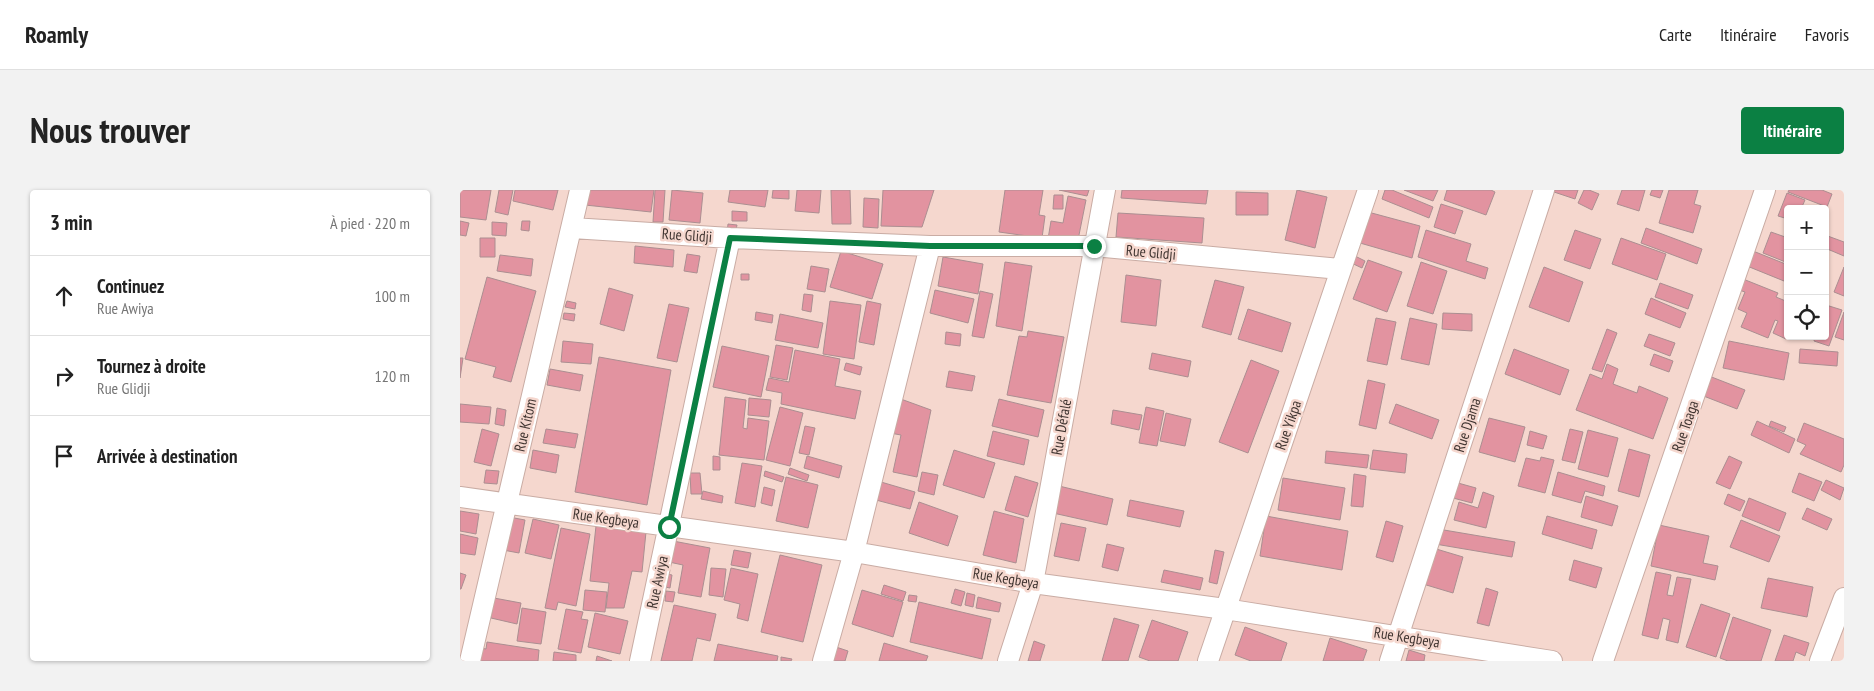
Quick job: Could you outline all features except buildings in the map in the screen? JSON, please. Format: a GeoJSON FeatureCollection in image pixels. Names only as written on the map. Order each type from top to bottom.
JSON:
{"type":"FeatureCollection","features":[{"type":"Feature","properties":{"kind":"street","name":"Rue Kitom"},"geometry":{"type":"LineString","coordinates":[[470,661],[580,190]]}},
{"type":"Feature","properties":{"kind":"street","name":"Rue Défalé"},"geometry":{"type":"LineString","coordinates":[[1008,661],[1032,583],[1105,190]]}},
{"type":"Feature","properties":{"kind":"street","name":"Rue Yikpa"},"geometry":{"type":"LineString","coordinates":[[1208,661],[1368,190]]}},
{"type":"Feature","properties":{"kind":"street","name":"Rue Djama"},"geometry":{"type":"LineString","coordinates":[[1390,661],[1544,190]]}},
{"type":"Feature","properties":{"kind":"street","name":"Rue Toaga"},"geometry":{"type":"LineString","coordinates":[[1603,661],[1765,190]]}},
{"type":"Feature","properties":{"kind":"street","name":"Rue Glidji"},"geometry":{"type":"LineString","coordinates":[[572,228],[730,238],[930,246],[1094,246],[1340,270]]}},
{"type":"Feature","properties":{"kind":"street","name":"Rue Awiya"},"geometry":{"type":"LineString","coordinates":[[640,661],[730,238]]}},
{"type":"Feature","properties":{"kind":"street"},"geometry":{"type":"LineString","coordinates":[[823,661],[854,552],[930,246]]}},
{"type":"Feature","properties":{"kind":"street","name":"Rue Kegbeya"},"geometry":{"type":"LineString","coordinates":[[460,497],[854,552],[1032,583],[1225,610],[1552,661]]}},
{"type":"Feature","properties":{"kind":"street"},"geometry":{"type":"LineString","coordinates":[[1820,661],[1844,598]]}},
{"type":"Feature","properties":{"kind":"route"},"geometry":{"type":"LineString","coordinates":[[669,527],[730,238],[930,246],[1094,246]]}}]}
